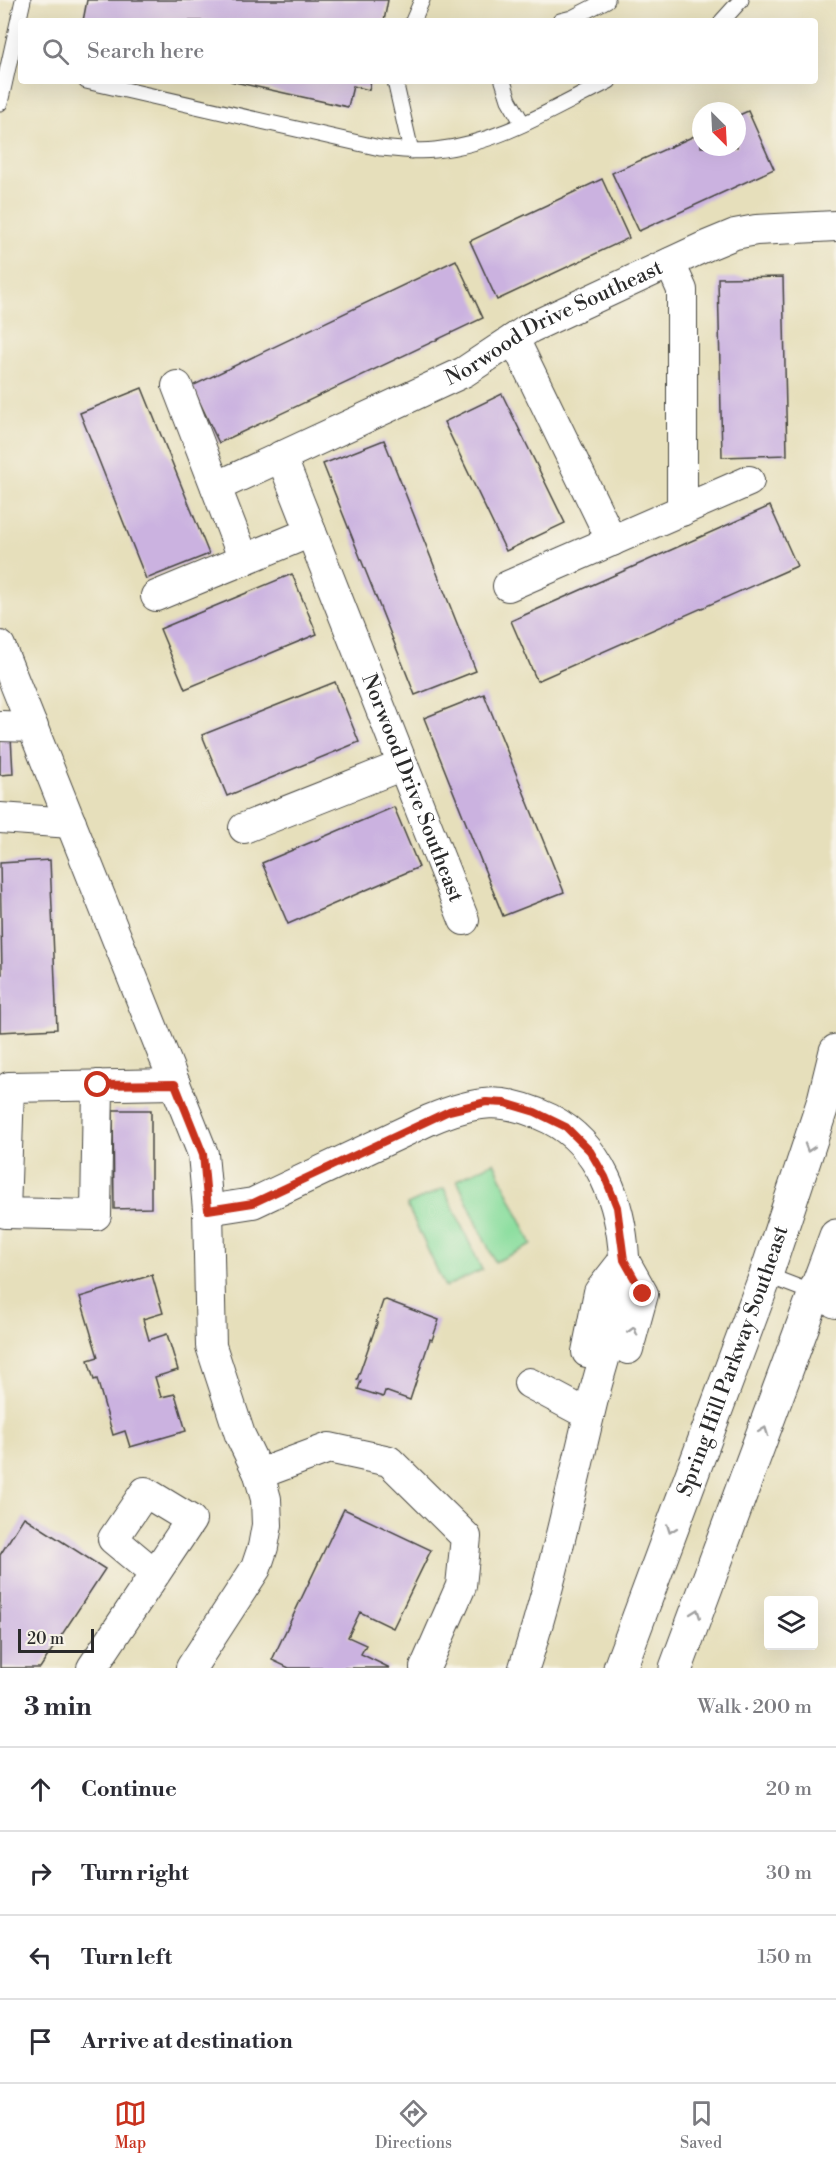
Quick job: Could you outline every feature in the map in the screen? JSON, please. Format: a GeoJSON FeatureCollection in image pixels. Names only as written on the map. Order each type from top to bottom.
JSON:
{"type":"FeatureCollection","features":[{"type":"Feature","properties":{"kind":"street","name":"Norwood Drive Southeast"},"geometry":{"type":"LineString","coordinates":[[216,487],[464,372],[530,328],[735,234],[756,230],[836,226]]}},
{"type":"Feature","properties":{"kind":"street"},"geometry":{"type":"LineString","coordinates":[[670,262],[682,290],[682,511]]}},
{"type":"Feature","properties":{"kind":"street"},"geometry":{"type":"LineString","coordinates":[[514,339],[612,541]]}},
{"type":"Feature","properties":{"kind":"street"},"geometry":{"type":"LineString","coordinates":[[177,386],[244,560]]}},
{"type":"Feature","properties":{"kind":"street","name":"Norwood Drive Southeast"},"geometry":{"type":"LineString","coordinates":[[281,456],[464,920]]}},
{"type":"Feature","properties":{"kind":"street"},"geometry":{"type":"LineString","coordinates":[[508,586],[749,482]]}},
{"type":"Feature","properties":{"kind":"street"},"geometry":{"type":"LineString","coordinates":[[156,596],[311,532]]}},
{"type":"Feature","properties":{"kind":"street"},"geometry":{"type":"LineString","coordinates":[[0,646],[203,1154],[208,1210],[211,1346],[240,1435],[259,1474],[266,1499],[267,1525],[256,1568],[192,1668]]}},
{"type":"Feature","properties":{"kind":"street"},"geometry":{"type":"LineString","coordinates":[[0,726],[33,727]]}},
{"type":"Feature","properties":{"kind":"street"},"geometry":{"type":"LineString","coordinates":[[244,828],[403,765]]}},
{"type":"Feature","properties":{"kind":"street"},"geometry":{"type":"LineString","coordinates":[[0,818],[71,823]]}},
{"type":"Feature","properties":{"kind":"street","name":"Spring Hill Parkway Southeast"},"geometry":{"type":"LineString","coordinates":[[620,1668],[766,1275],[825,1100],[836,1051]]}},
{"type":"Feature","properties":{"kind":"street"},"geometry":{"type":"LineString","coordinates":[[98,1085],[96,1215],[5,1213],[9,1087],[98,1085],[175,1084]]}},
{"type":"Feature","properties":{"kind":"street"},"geometry":{"type":"LineString","coordinates":[[208,1210],[253,1203],[449,1111],[486,1102],[505,1103],[535,1112],[566,1127],[590,1151],[605,1177],[617,1207],[624,1260],[643,1294],[626,1358],[599,1374]]}},
{"type":"Feature","properties":{"kind":"street"},"geometry":{"type":"LineString","coordinates":[[676,1668],[826,1298],[836,1236]]}},
{"type":"Feature","properties":{"kind":"street"},"geometry":{"type":"LineString","coordinates":[[524,1668],[556,1563],[599,1374],[587,1351],[599,1292],[624,1260]]}},
{"type":"Feature","properties":{"kind":"street"},"geometry":{"type":"LineString","coordinates":[[529,1383],[589,1415]]}},
{"type":"Feature","properties":{"kind":"street"},"geometry":{"type":"LineString","coordinates":[[259,1474],[329,1448],[389,1461],[466,1537],[461,1586],[425,1668]]}},
{"type":"Feature","properties":{"kind":"street"},"geometry":{"type":"LineString","coordinates":[[92,1668],[155,1574]]}},
{"type":"Feature","properties":{"kind":"lane"},"geometry":{"type":"LineString","coordinates":[[21,18],[23,0]]}},
{"type":"Feature","properties":{"kind":"lane"},"geometry":{"type":"LineString","coordinates":[[414,18],[422,0]]}},
{"type":"Feature","properties":{"kind":"lane"},"geometry":{"type":"LineString","coordinates":[[572,18],[607,0]]}},
{"type":"Feature","properties":{"kind":"lane"},"geometry":{"type":"LineString","coordinates":[[725,18],[741,0]]}},
{"type":"Feature","properties":{"kind":"lane"},"geometry":{"type":"LineString","coordinates":[[0,103],[15,65],[18,41]]}},
{"type":"Feature","properties":{"kind":"lane"},"geometry":{"type":"LineString","coordinates":[[99,84],[381,148],[411,151],[436,150],[500,135],[603,84]]}},
{"type":"Feature","properties":{"kind":"lane"},"geometry":{"type":"LineString","coordinates":[[396,84],[411,151]]}},
{"type":"Feature","properties":{"kind":"lane"},"geometry":{"type":"LineString","coordinates":[[504,84],[509,100],[523,124]]}},
{"type":"Feature","properties":{"kind":"lane"},"geometry":{"type":"LineString","coordinates":[[766,1275],[826,1298]]}},
{"type":"Feature","properties":{"kind":"green space"},"geometry":{"type":"Polygon","coordinates":[[[494,1162],[532,1245],[495,1262],[457,1180],[494,1162]]]}},
{"type":"Feature","properties":{"kind":"green space"},"geometry":{"type":"Polygon","coordinates":[[[444,1188],[482,1270],[445,1287],[407,1205],[444,1188]]]}},
{"type":"Feature","properties":{"kind":"building"},"geometry":{"type":"Polygon","coordinates":[[[87,0],[388,0],[385,18],[84,18],[87,0]]]}},
{"type":"Feature","properties":{"kind":"building"},"geometry":{"type":"Polygon","coordinates":[[[244,84],[370,84],[369,90],[353,86],[348,107],[244,84]]]}},
{"type":"Feature","properties":{"kind":"building"},"geometry":{"type":"Polygon","coordinates":[[[748,111],[774,169],[639,231],[612,173],[692,137],[692,156],[746,156],[746,112],[748,111]]]}},
{"type":"Feature","properties":{"kind":"building"},"geometry":{"type":"Polygon","coordinates":[[[602,179],[629,238],[497,300],[470,241],[602,179]]]}},
{"type":"Feature","properties":{"kind":"building"},"geometry":{"type":"Polygon","coordinates":[[[456,260],[483,318],[219,443],[192,386],[456,260]]]}},
{"type":"Feature","properties":{"kind":"building"},"geometry":{"type":"Polygon","coordinates":[[[783,277],[787,455],[722,457],[718,278],[783,277]]]}},
{"type":"Feature","properties":{"kind":"building"},"geometry":{"type":"Polygon","coordinates":[[[142,388],[209,554],[146,579],[80,413],[142,388]]]}},
{"type":"Feature","properties":{"kind":"building"},"geometry":{"type":"Polygon","coordinates":[[[502,394],[565,523],[506,551],[444,422],[502,394]]]}},
{"type":"Feature","properties":{"kind":"building"},"geometry":{"type":"Polygon","coordinates":[[[384,440],[476,671],[415,695],[323,464],[384,440]]]}},
{"type":"Feature","properties":{"kind":"building"},"geometry":{"type":"Polygon","coordinates":[[[770,506],[797,566],[537,681],[511,621],[770,506]]]}},
{"type":"Feature","properties":{"kind":"building"},"geometry":{"type":"Polygon","coordinates":[[[292,574],[317,634],[185,689],[160,629],[292,574]]]}},
{"type":"Feature","properties":{"kind":"building"},"geometry":{"type":"Polygon","coordinates":[[[335,682],[359,742],[227,796],[202,735],[335,682]]]}},
{"type":"Feature","properties":{"kind":"building"},"geometry":{"type":"Polygon","coordinates":[[[484,694],[564,892],[503,916],[424,718],[484,694]]]}},
{"type":"Feature","properties":{"kind":"building"},"geometry":{"type":"Polygon","coordinates":[[[0,737],[11,737],[13,774],[0,775],[0,737]]]}},
{"type":"Feature","properties":{"kind":"building"},"geometry":{"type":"Polygon","coordinates":[[[394,807],[419,867],[288,924],[262,863],[394,807]]]}},
{"type":"Feature","properties":{"kind":"building"},"geometry":{"type":"Polygon","coordinates":[[[50,860],[57,1029],[0,1032],[0,974],[2,974],[0,863],[50,860]]]}},
{"type":"Feature","properties":{"kind":"building"},"geometry":{"type":"Polygon","coordinates":[[[113,1110],[151,1110],[151,1208],[114,1209],[113,1110]]]}},
{"type":"Feature","properties":{"kind":"building"},"geometry":{"type":"Polygon","coordinates":[[[152,1275],[163,1313],[143,1319],[149,1340],[167,1334],[178,1370],[155,1377],[161,1397],[175,1394],[186,1431],[130,1447],[125,1431],[113,1435],[97,1379],[94,1380],[88,1360],[98,1357],[80,1297],[152,1275]]]}},
{"type":"Feature","properties":{"kind":"building"},"geometry":{"type":"Polygon","coordinates":[[[386,1300],[439,1320],[432,1340],[430,1339],[410,1400],[385,1391],[383,1397],[358,1389],[361,1381],[357,1380],[383,1301],[386,1300]]]}},
{"type":"Feature","properties":{"kind":"building"},"geometry":{"type":"Polygon","coordinates":[[[344,1509],[431,1550],[393,1628],[360,1612],[348,1637],[366,1645],[361,1654],[390,1668],[289,1668],[272,1660],[344,1509]]]}},
{"type":"Feature","properties":{"kind":"building"},"geometry":{"type":"Polygon","coordinates":[[[24,1517],[105,1569],[40,1668],[0,1668],[0,1555],[24,1517]]]}},
{"type":"Feature","properties":{"kind":"route"},"geometry":{"type":"LineString","coordinates":[[98,1085],[175,1084],[203,1154],[208,1210],[253,1203],[449,1111],[486,1102],[505,1103],[535,1112],[566,1127],[590,1151],[605,1177],[617,1207],[624,1260],[643,1294]]}}]}
